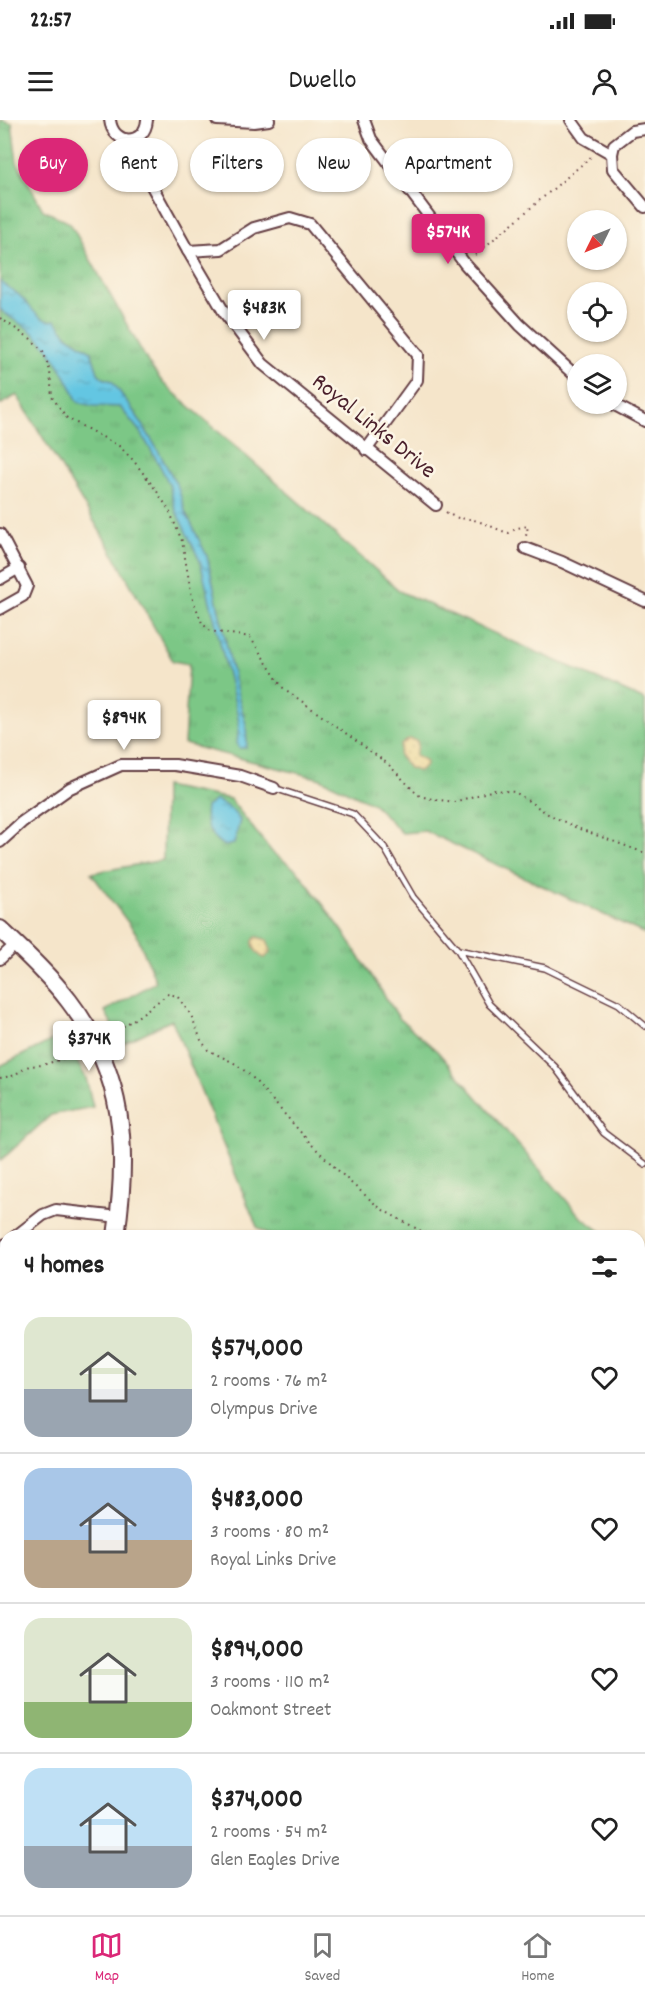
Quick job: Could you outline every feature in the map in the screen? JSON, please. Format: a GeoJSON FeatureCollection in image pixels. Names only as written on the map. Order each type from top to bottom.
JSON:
{"type":"FeatureCollection","features":[{"type":"Feature","properties":{"kind":"street"},"geometry":{"type":"LineString","coordinates":[[110,120],[111,127],[121,138]]}},
{"type":"Feature","properties":{"kind":"street"},"geometry":{"type":"LineString","coordinates":[[136,138],[143,133],[147,120]]}},
{"type":"Feature","properties":{"kind":"street"},"geometry":{"type":"LineString","coordinates":[[217,120],[254,122],[269,120]]}},
{"type":"Feature","properties":{"kind":"street"},"geometry":{"type":"LineString","coordinates":[[364,120],[370,139],[465,264],[520,325],[567,368]]}},
{"type":"Feature","properties":{"kind":"street"},"geometry":{"type":"LineString","coordinates":[[571,120],[584,138],[612,154]]}},
{"type":"Feature","properties":{"kind":"street"},"geometry":{"type":"LineString","coordinates":[[645,129],[632,131],[614,145],[612,154],[614,169],[645,207]]}},
{"type":"Feature","properties":{"kind":"street","name":"Royal Links Drive"},"geometry":{"type":"LineString","coordinates":[[155,192],[224,312],[263,364],[436,505]]}},
{"type":"Feature","properties":{"kind":"street"},"geometry":{"type":"LineString","coordinates":[[188,251],[221,249],[254,228],[291,218],[310,224],[418,355],[417,380],[366,450]]}},
{"type":"Feature","properties":{"kind":"street"},"geometry":{"type":"LineString","coordinates":[[627,411],[645,421]]}},
{"type":"Feature","properties":{"kind":"street"},"geometry":{"type":"LineString","coordinates":[[0,534],[26,581],[26,591],[23,596],[0,609]]}},
{"type":"Feature","properties":{"kind":"street"},"geometry":{"type":"LineString","coordinates":[[525,548],[562,562],[645,601]]}},
{"type":"Feature","properties":{"kind":"street"},"geometry":{"type":"LineString","coordinates":[[0,579],[19,568]]}},
{"type":"Feature","properties":{"kind":"street"},"geometry":{"type":"LineString","coordinates":[[0,842],[22,822],[70,788],[121,765],[175,765],[240,776],[274,788]]}},
{"type":"Feature","properties":{"kind":"street"},"geometry":{"type":"LineString","coordinates":[[0,929],[70,1002],[95,1044],[114,1091],[123,1138],[122,1189],[117,1230]]}},
{"type":"Feature","properties":{"kind":"street"},"geometry":{"type":"LineString","coordinates":[[0,959],[16,944]]}},
{"type":"Feature","properties":{"kind":"street"},"geometry":{"type":"LineString","coordinates":[[24,1230],[43,1215],[56,1210],[118,1217]]}},
{"type":"Feature","properties":{"kind":"lane"},"geometry":{"type":"LineString","coordinates":[[274,788],[353,814],[384,847],[413,897],[458,950],[489,1004],[555,1067],[604,1133],[645,1164]]}},
{"type":"Feature","properties":{"kind":"lane"},"geometry":{"type":"LineString","coordinates":[[458,950],[545,968],[619,1004],[645,1026]]}},
{"type":"Feature","properties":{"kind":"path"},"geometry":{"type":"LineString","coordinates":[[465,264],[591,157],[599,146]]}},
{"type":"Feature","properties":{"kind":"path"},"geometry":{"type":"LineString","coordinates":[[0,318],[31,339],[43,351],[50,371],[52,397],[67,418],[119,447],[134,460],[156,490],[169,510],[182,541],[192,597],[202,623],[210,631],[250,637],[282,687],[388,764],[418,795],[454,802],[494,790],[514,792],[548,814],[577,828],[645,853]]}},
{"type":"Feature","properties":{"kind":"path"},"geometry":{"type":"LineString","coordinates":[[436,505],[456,519],[474,519],[495,530],[508,533],[528,526],[525,548]]}},
{"type":"Feature","properties":{"kind":"path"},"geometry":{"type":"LineString","coordinates":[[0,1078],[12,1076],[29,1066],[43,1065],[71,1056],[122,1028],[168,993],[177,996],[191,1015],[201,1040],[208,1050],[236,1064],[251,1076],[310,1144],[381,1209],[419,1230]]}},
{"type":"Feature","properties":{"kind":"green space"},"geometry":{"type":"Polygon","coordinates":[[[0,120],[12,123],[18,164],[18,192],[33,192],[43,210],[70,223],[149,364],[163,383],[401,592],[645,700],[645,934],[425,831],[402,833],[374,804],[321,779],[184,744],[189,664],[173,661],[109,546],[17,395],[0,405],[0,120]]]}},
{"type":"Feature","properties":{"kind":"green space"},"geometry":{"type":"Polygon","coordinates":[[[164,786],[230,799],[272,852],[298,871],[342,930],[399,1018],[437,1051],[580,1216],[599,1230],[262,1230],[257,1227],[172,1020],[122,1044],[105,1011],[156,982],[136,933],[91,873],[163,860],[164,786]]]}},
{"type":"Feature","properties":{"kind":"green space"},"geometry":{"type":"Polygon","coordinates":[[[63,1035],[86,1078],[93,1107],[51,1115],[0,1161],[0,1066],[63,1035]]]}},
{"type":"Feature","properties":{"kind":"sand"},"geometry":{"type":"Polygon","coordinates":[[[409,739],[417,741],[415,755],[426,763],[418,771],[409,768],[399,755],[401,745],[409,739]]]}},
{"type":"Feature","properties":{"kind":"sand"},"geometry":{"type":"Polygon","coordinates":[[[256,937],[267,940],[271,951],[265,958],[255,949],[253,941],[256,937]]]}},
{"type":"Feature","properties":{"kind":"water"},"geometry":{"type":"Polygon","coordinates":[[[0,281],[18,294],[40,317],[49,321],[55,320],[69,337],[91,351],[98,373],[103,378],[112,381],[139,419],[178,487],[185,511],[207,556],[246,724],[246,748],[239,748],[237,743],[239,723],[236,707],[200,561],[175,509],[169,484],[159,464],[141,433],[120,407],[93,406],[78,402],[63,371],[44,344],[27,328],[0,309],[0,281]]]}},
{"type":"Feature","properties":{"kind":"water"},"geometry":{"type":"Polygon","coordinates":[[[216,800],[231,809],[240,820],[234,844],[224,846],[209,829],[206,807],[216,800]]]}}]}
